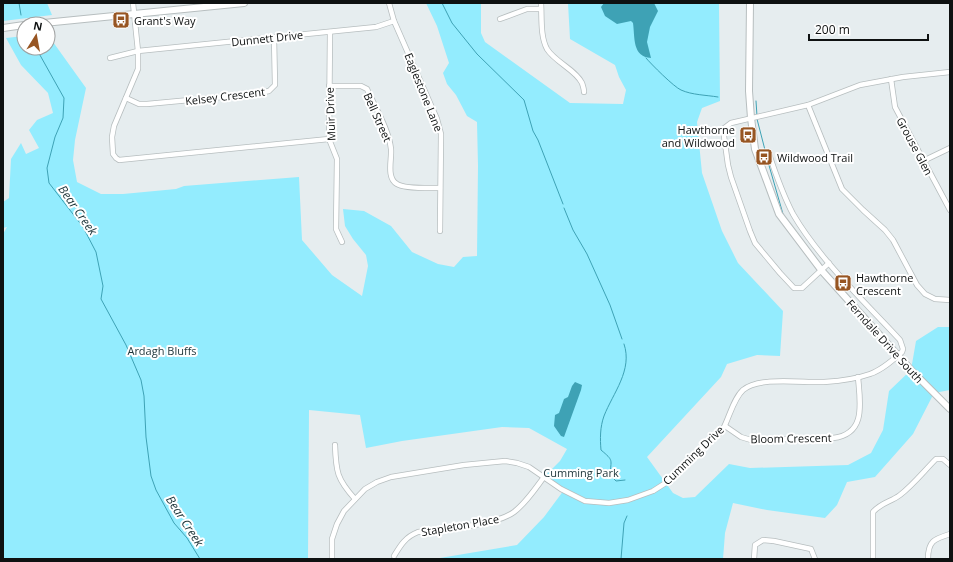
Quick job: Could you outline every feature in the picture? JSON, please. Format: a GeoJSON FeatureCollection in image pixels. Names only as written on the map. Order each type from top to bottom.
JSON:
{"type":"FeatureCollection","features":[{"type":"Feature","properties":{"kind":"main road"},"geometry":{"type":"LineString","coordinates":[[56,22],[243,3]]}},
{"type":"Feature","properties":{"kind":"main road","name":"Ferndale Drive South"},"geometry":{"type":"LineString","coordinates":[[750,3],[749,90],[751,118],[756,152],[779,214],[822,271],[924,384],[950,408]]}},
{"type":"Feature","properties":{"kind":"main road"},"geometry":{"type":"LineString","coordinates":[[3,28],[16,26]]}},
{"type":"Feature","properties":{"kind":"street"},"geometry":{"type":"LineString","coordinates":[[133,3],[138,51],[138,69],[114,126],[112,137],[113,154],[116,158],[119,160],[329,139]]}},
{"type":"Feature","properties":{"kind":"street","name":"Eaglestone Lane"},"geometry":{"type":"LineString","coordinates":[[389,3],[394,21],[437,119],[441,134],[440,231]]}},
{"type":"Feature","properties":{"kind":"street"},"geometry":{"type":"LineString","coordinates":[[541,3],[543,36],[547,48],[553,57],[582,83],[584,92]]}},
{"type":"Feature","properties":{"kind":"street"},"geometry":{"type":"LineString","coordinates":[[500,19],[522,11],[541,9]]}},
{"type":"Feature","properties":{"kind":"street","name":"Dunnett Drive"},"geometry":{"type":"LineString","coordinates":[[110,58],[138,51],[376,27],[394,21]]}},
{"type":"Feature","properties":{"kind":"street","name":"Muir Drive"},"geometry":{"type":"LineString","coordinates":[[330,32],[329,139],[337,160],[336,229],[342,242]]}},
{"type":"Feature","properties":{"kind":"street","name":"Kelsey Crescent"},"geometry":{"type":"LineString","coordinates":[[126,98],[139,104],[147,104],[254,94],[269,91],[275,85],[274,37]]}},
{"type":"Feature","properties":{"kind":"street"},"geometry":{"type":"LineString","coordinates":[[829,263],[802,288],[794,288],[756,243],[750,231],[731,177],[723,129],[731,123],[808,105],[860,84],[950,72]]}},
{"type":"Feature","properties":{"kind":"street","name":"Grouse Glen"},"geometry":{"type":"LineString","coordinates":[[890,79],[894,107],[950,210]]}},
{"type":"Feature","properties":{"kind":"street","name":"Bell Street"},"geometry":{"type":"LineString","coordinates":[[329,86],[361,86],[367,89],[390,139],[390,172],[392,180],[397,185],[416,188],[440,188]]}},
{"type":"Feature","properties":{"kind":"street"},"geometry":{"type":"LineString","coordinates":[[808,105],[842,189],[893,240],[917,284],[925,294],[935,299],[950,300]]}},
{"type":"Feature","properties":{"kind":"street"},"geometry":{"type":"LineString","coordinates":[[923,161],[950,148]]}},
{"type":"Feature","properties":{"kind":"street"},"geometry":{"type":"LineString","coordinates":[[756,152],[764,152],[769,154],[779,185],[794,215],[818,250],[900,340],[903,348],[902,352],[898,356]]}},
{"type":"Feature","properties":{"kind":"street","name":"Cumming Drive"},"geometry":{"type":"LineString","coordinates":[[332,559],[332,539],[337,524],[344,511],[365,489],[377,482],[391,477],[464,465],[504,461],[529,467],[585,501],[609,503],[628,500],[653,491],[664,484],[722,431],[742,391],[751,384],[763,382],[824,382],[858,377],[876,371],[898,356]]}},
{"type":"Feature","properties":{"kind":"street","name":"Bloom Crescent"},"geometry":{"type":"LineString","coordinates":[[725,426],[742,437],[752,440],[834,438],[842,436],[851,432],[859,418],[861,404],[858,377]]}},
{"type":"Feature","properties":{"kind":"street"},"geometry":{"type":"LineString","coordinates":[[335,445],[336,466],[339,477],[344,487],[355,500]]}},
{"type":"Feature","properties":{"kind":"street"},"geometry":{"type":"LineString","coordinates":[[873,559],[873,512],[879,505],[898,497],[936,459],[943,459],[950,466]]}},
{"type":"Feature","properties":{"kind":"street","name":"Stapleton Place"},"geometry":{"type":"LineString","coordinates":[[394,556],[403,541],[412,534],[490,522],[505,517],[522,505],[544,477]]}},
{"type":"Feature","properties":{"kind":"street"},"geometry":{"type":"LineString","coordinates":[[928,559],[928,550],[932,542],[939,537],[950,534]]}},
{"type":"Feature","properties":{"kind":"street"},"geometry":{"type":"LineString","coordinates":[[754,559],[755,545],[763,540],[810,549],[815,559]]}},
{"type":"Feature","properties":{"kind":"green space"},"geometry":{"type":"Polygon","coordinates":[[[3,3],[47,3],[52,15],[16,16],[16,19],[3,21],[3,3]]]}},
{"type":"Feature","properties":{"kind":"green space","name":"Ardagh Bluffs"},"geometry":{"type":"Polygon","coordinates":[[[426,3],[481,3],[481,33],[485,42],[570,103],[623,104],[626,90],[615,65],[570,39],[568,3],[719,3],[720,101],[702,108],[697,122],[702,173],[722,231],[738,263],[783,311],[780,356],[757,355],[727,364],[721,377],[647,457],[673,493],[683,498],[695,497],[729,464],[750,468],[848,465],[871,453],[883,430],[889,391],[911,370],[916,341],[938,327],[950,327],[950,390],[934,393],[913,434],[875,477],[847,482],[837,505],[825,518],[767,510],[733,503],[725,533],[723,559],[434,559],[517,545],[544,517],[564,490],[544,477],[560,461],[567,449],[529,428],[502,427],[402,441],[366,448],[360,415],[309,410],[308,559],[3,559],[3,234],[7,227],[3,228],[3,202],[9,198],[11,159],[21,143],[26,154],[39,148],[29,130],[37,120],[53,113],[48,93],[21,65],[16,56],[56,56],[56,46],[86,88],[75,140],[73,160],[77,182],[101,194],[123,194],[176,189],[184,186],[299,177],[302,240],[332,275],[362,296],[368,266],[366,255],[345,226],[343,209],[364,211],[391,226],[412,252],[438,264],[454,267],[463,257],[477,256],[477,122],[467,116],[456,95],[447,84],[443,73],[449,63],[437,26],[426,3]]]}},
{"type":"Feature","properties":{"kind":"green space","name":"Ardagh Bluffs"},"geometry":{"type":"Polygon","coordinates":[[[16,37],[16,56],[6,38],[16,37]]]}},
{"type":"Feature","properties":{"kind":"shaded area"},"geometry":{"type":"Polygon","coordinates":[[[604,3],[654,3],[658,11],[650,27],[647,42],[651,58],[645,57],[637,50],[633,23],[631,21],[617,24],[605,16],[601,7],[604,3]]]}},
{"type":"Feature","properties":{"kind":"shaded area"},"geometry":{"type":"Polygon","coordinates":[[[575,382],[582,385],[581,390],[564,437],[561,436],[554,426],[555,415],[559,413],[564,399],[568,397],[575,382]]]}},
{"type":"Feature","properties":{"kind":"waterway","name":"Bear Creek"},"geometry":{"type":"LineString","coordinates":[[19,3],[21,15]]}},
{"type":"Feature","properties":{"kind":"waterway"},"geometry":{"type":"LineString","coordinates":[[442,3],[452,23],[477,54],[524,100],[533,131],[538,140],[563,204]]}},
{"type":"Feature","properties":{"kind":"waterway","name":"Bear Creek"},"geometry":{"type":"LineString","coordinates":[[40,56],[64,98],[63,118],[55,137],[47,168],[49,183],[83,227],[96,252],[103,286],[101,299],[126,345],[141,380],[144,396],[146,437],[151,476],[156,490],[174,523],[187,538],[200,559]]}},
{"type":"Feature","properties":{"kind":"waterway"},"geometry":{"type":"LineString","coordinates":[[646,58],[657,70],[681,90],[694,94],[718,97]]}},
{"type":"Feature","properties":{"kind":"waterway"},"geometry":{"type":"LineString","coordinates":[[756,101],[757,116]]}},
{"type":"Feature","properties":{"kind":"waterway"},"geometry":{"type":"LineString","coordinates":[[757,119],[765,150]]}},
{"type":"Feature","properties":{"kind":"waterway"},"geometry":{"type":"LineString","coordinates":[[766,155],[783,214]]}},
{"type":"Feature","properties":{"kind":"waterway"},"geometry":{"type":"LineString","coordinates":[[564,208],[573,230],[587,254],[610,305],[622,339]]}},
{"type":"Feature","properties":{"kind":"waterway"},"geometry":{"type":"LineString","coordinates":[[624,344],[626,354],[624,372],[604,416],[600,442],[601,450],[611,461],[610,475],[616,481],[625,480]]}},
{"type":"Feature","properties":{"kind":"waterway"},"geometry":{"type":"LineString","coordinates":[[621,559],[624,523],[627,516]]}},
{"type":"Feature","properties":{"kind":"place","name":"Grant's Way"},"geometry":{"type":"Point","coordinates":[121,20]}},
{"type":"Feature","properties":{"kind":"place","name":"Hawthorne and Wildwood"},"geometry":{"type":"Point","coordinates":[748,135]}},
{"type":"Feature","properties":{"kind":"place","name":"Wildwood Trail"},"geometry":{"type":"Point","coordinates":[764,157]}},
{"type":"Feature","properties":{"kind":"place","name":"Hawthorne Crescent"},"geometry":{"type":"Point","coordinates":[843,283]}},
{"type":"Feature","properties":{"kind":"park label","name":"Cumming Park"},"geometry":{"type":"Point","coordinates":[581,472]}}]}
